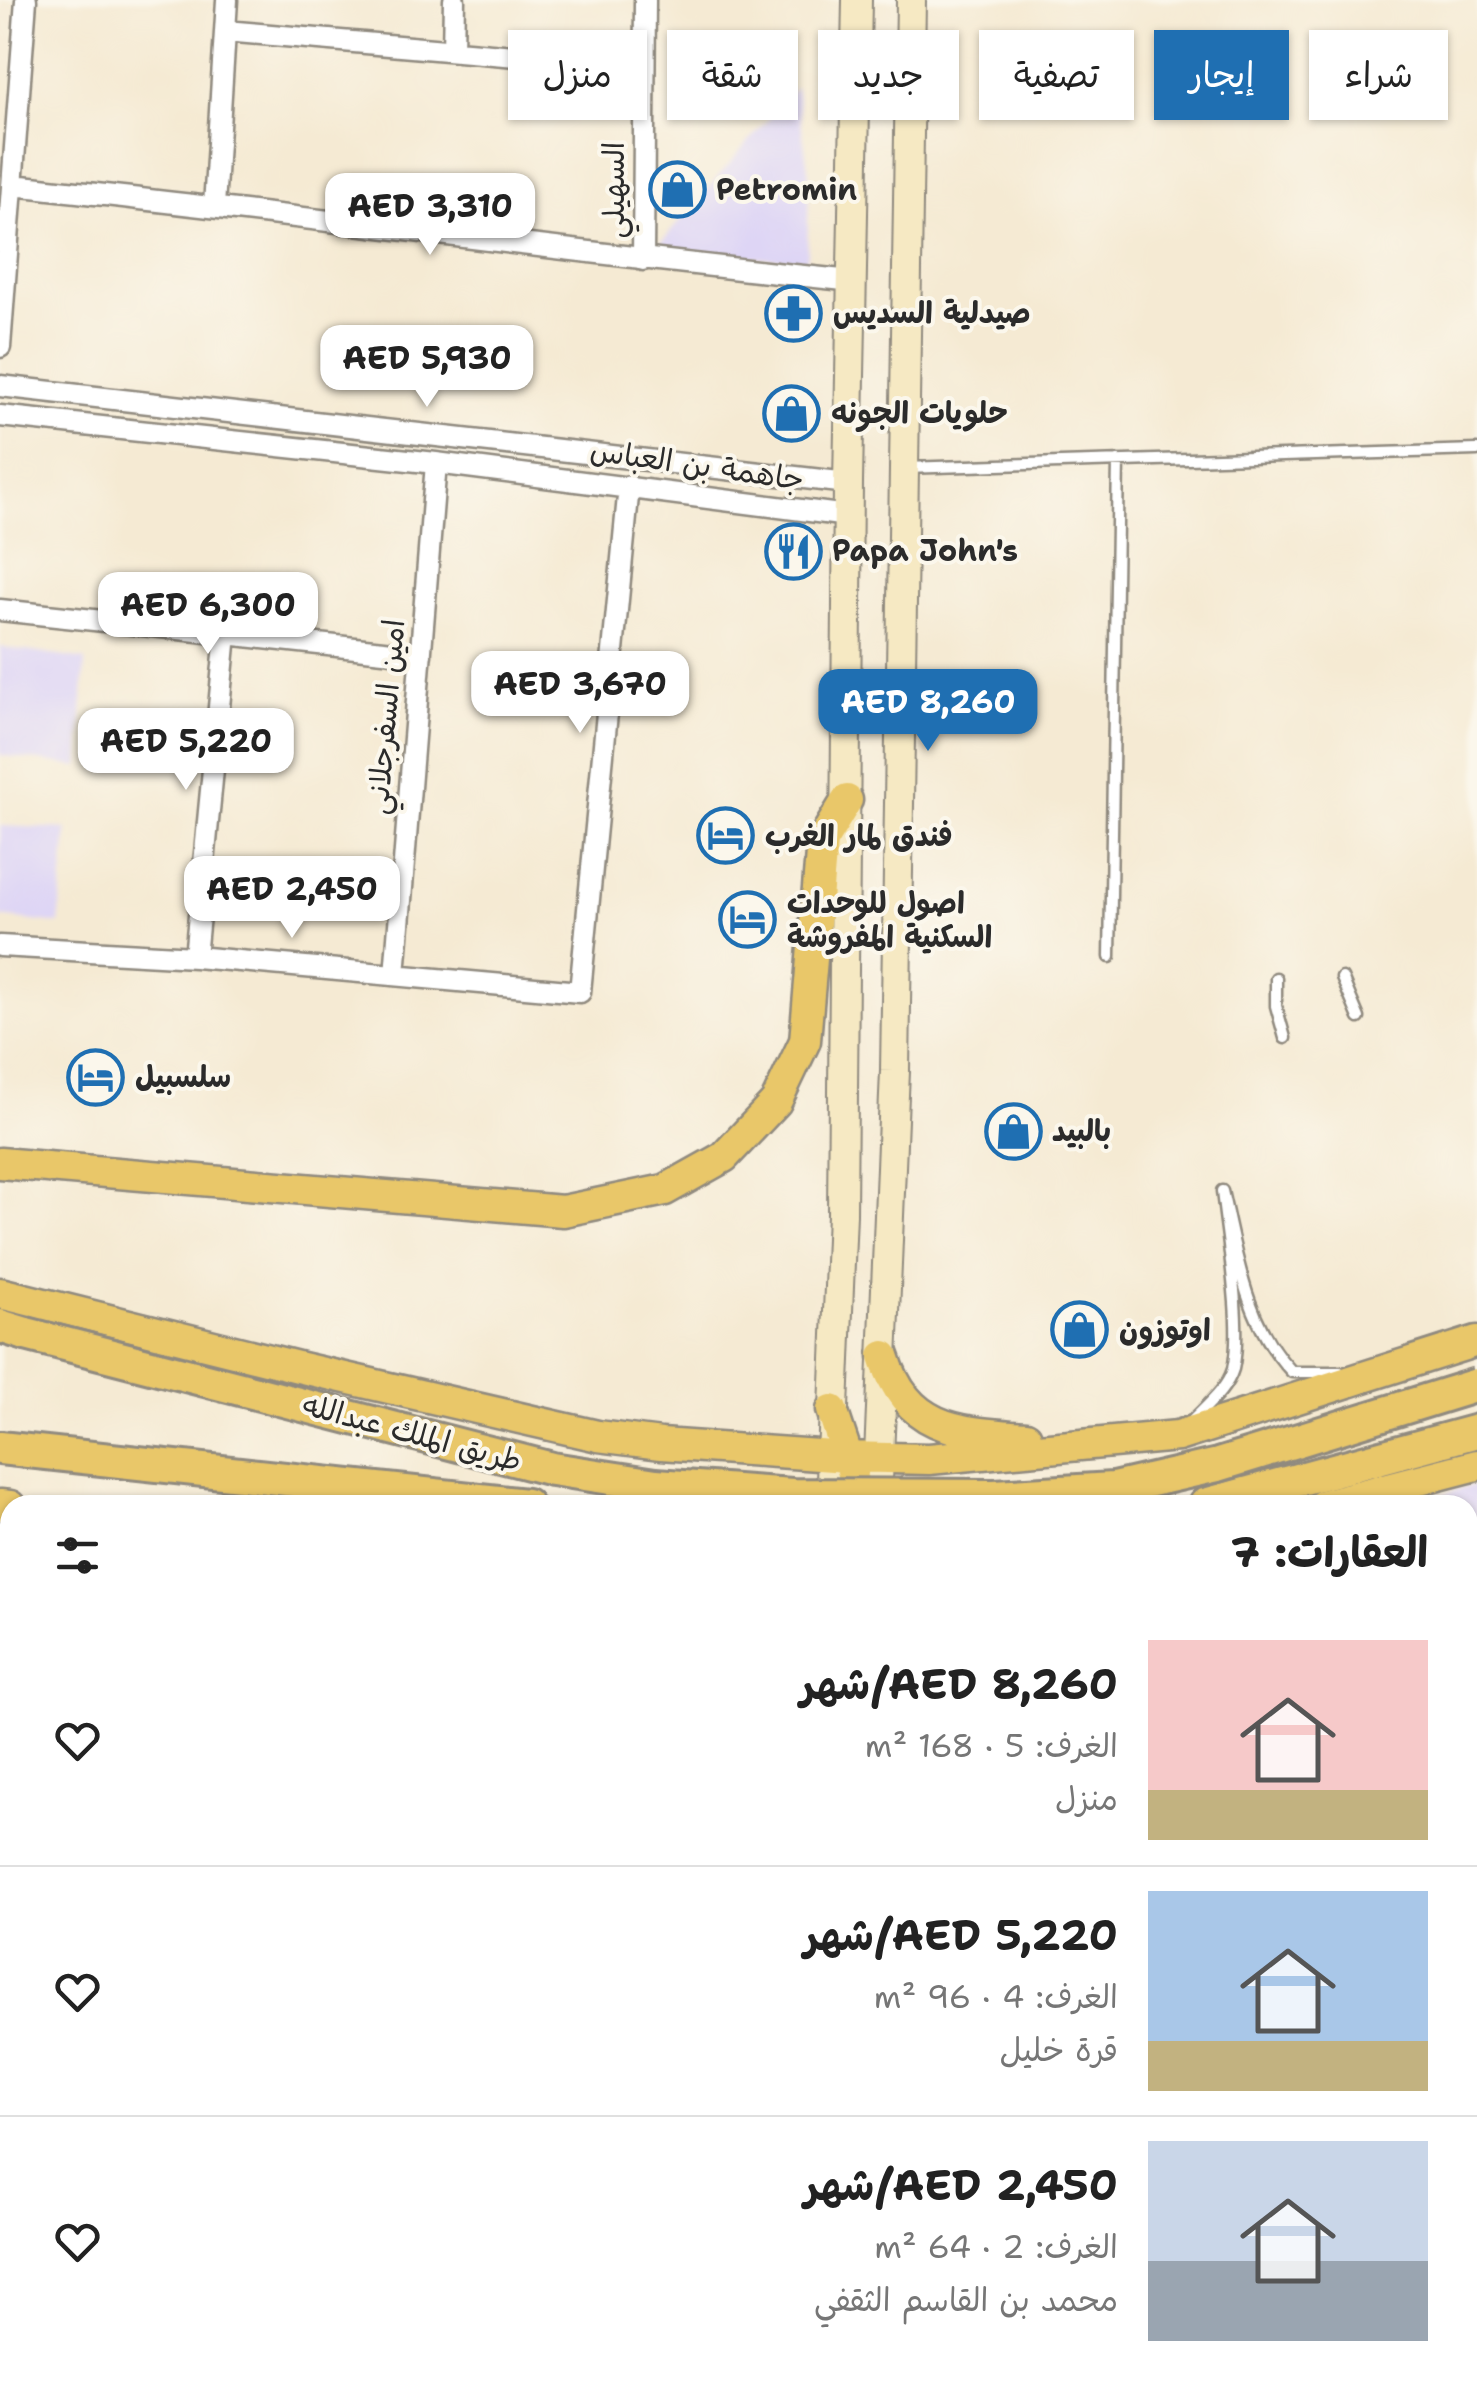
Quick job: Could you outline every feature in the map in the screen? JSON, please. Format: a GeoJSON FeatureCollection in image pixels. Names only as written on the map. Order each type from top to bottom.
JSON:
{"type":"FeatureCollection","features":[{"type":"Feature","properties":{"kind":"highway","name":"طريق الملك عبدالله"},"geometry":{"type":"LineString","coordinates":[[13,1330],[552,1469],[656,1485],[792,1495]]}},
{"type":"Feature","properties":{"kind":"highway","name":"طريق الملك عبدالله"},"geometry":{"type":"LineString","coordinates":[[1011,1495],[1113,1489],[1218,1464],[1477,1385]]}},
{"type":"Feature","properties":{"kind":"highway"},"geometry":{"type":"LineString","coordinates":[[1242,1495],[1477,1431]]}},
{"type":"Feature","properties":{"kind":"highway"},"geometry":{"type":"LineString","coordinates":[[0,1448],[434,1495]]}},
{"type":"Feature","properties":{"kind":"main road"},"geometry":{"type":"LineString","coordinates":[[832,1495],[839,1456],[832,1410],[842,1214],[848,483],[857,0]]}},
{"type":"Feature","properties":{"kind":"main road"},"geometry":{"type":"LineString","coordinates":[[868,1495],[880,1457],[895,1071],[911,0]]}},
{"type":"Feature","properties":{"kind":"main road"},"geometry":{"type":"LineString","coordinates":[[0,1163],[563,1212],[665,1190],[724,1157],[776,1102],[805,1041],[822,841],[847,800]]}},
{"type":"Feature","properties":{"kind":"main road"},"geometry":{"type":"LineString","coordinates":[[0,1293],[540,1424],[661,1444],[929,1459],[1178,1436],[1477,1340]]}},
{"type":"Feature","properties":{"kind":"main road"},"geometry":{"type":"LineString","coordinates":[[884,1356],[904,1398],[939,1424],[963,1432],[1104,1443]]}},
{"type":"Feature","properties":{"kind":"main road"},"geometry":{"type":"LineString","coordinates":[[974,1495],[980,1478],[997,1466],[1066,1462],[1104,1443]]}},
{"type":"Feature","properties":{"kind":"main road"},"geometry":{"type":"LineString","coordinates":[[661,1444],[734,1469],[749,1485],[752,1495]]}},
{"type":"Feature","properties":{"kind":"main road"},"geometry":{"type":"LineString","coordinates":[[839,1456],[861,1495]]}},
{"type":"Feature","properties":{"kind":"main road"},"geometry":{"type":"LineString","coordinates":[[1362,1495],[1477,1465]]}},
{"type":"Feature","properties":{"kind":"street"},"geometry":{"type":"LineString","coordinates":[[0,347],[26,0]]}},
{"type":"Feature","properties":{"kind":"street"},"geometry":{"type":"LineString","coordinates":[[214,206],[228,0]]}},
{"type":"Feature","properties":{"kind":"street"},"geometry":{"type":"LineString","coordinates":[[452,50],[454,0]]}},
{"type":"Feature","properties":{"kind":"street","name":"السهيلي"},"geometry":{"type":"LineString","coordinates":[[644,0],[644,30]]}},
{"type":"Feature","properties":{"kind":"street"},"geometry":{"type":"LineString","coordinates":[[226,31],[508,55]]}},
{"type":"Feature","properties":{"kind":"street","name":"السهيلي"},"geometry":{"type":"LineString","coordinates":[[643,260],[644,120]]}},
{"type":"Feature","properties":{"kind":"street"},"geometry":{"type":"LineString","coordinates":[[12,185],[853,281]]}},
{"type":"Feature","properties":{"kind":"street","name":"جاهمة بن العباس"},"geometry":{"type":"LineString","coordinates":[[0,386],[848,483]]}},
{"type":"Feature","properties":{"kind":"street","name":"جاهمة بن العباس"},"geometry":{"type":"LineString","coordinates":[[0,416],[436,463],[848,516]]}},
{"type":"Feature","properties":{"kind":"street","name":"امين السفرجلاني"},"geometry":{"type":"LineString","coordinates":[[395,976],[436,463]]}},
{"type":"Feature","properties":{"kind":"street"},"geometry":{"type":"LineString","coordinates":[[0,946],[195,958],[580,992],[630,486]]}},
{"type":"Feature","properties":{"kind":"street"},"geometry":{"type":"LineString","coordinates":[[0,610],[420,655]]}},
{"type":"Feature","properties":{"kind":"street"},"geometry":{"type":"LineString","coordinates":[[195,958],[226,634]]}},
{"type":"Feature","properties":{"kind":"lane"},"geometry":{"type":"LineString","coordinates":[[904,468],[1477,450]]}},
{"type":"Feature","properties":{"kind":"lane"},"geometry":{"type":"LineString","coordinates":[[1110,957],[1118,461]]}},
{"type":"Feature","properties":{"kind":"lane"},"geometry":{"type":"LineString","coordinates":[[1276,978],[1276,1006],[1285,1038]]}},
{"type":"Feature","properties":{"kind":"lane"},"geometry":{"type":"LineString","coordinates":[[1342,978],[1359,1018]]}},
{"type":"Feature","properties":{"kind":"lane"},"geometry":{"type":"LineString","coordinates":[[1178,1436],[1225,1386],[1233,1368],[1234,1316],[1222,1191],[1251,1311],[1277,1356],[1292,1372],[1376,1372]]}},
{"type":"Feature","properties":{"kind":"shaded area"},"geometry":{"type":"Polygon","coordinates":[[[798,101],[809,177],[807,260],[653,252],[767,120],[798,120],[798,101]]]}},
{"type":"Feature","properties":{"kind":"shaded area"},"geometry":{"type":"Polygon","coordinates":[[[0,647],[85,660],[79,767],[0,755],[0,647]]]}},
{"type":"Feature","properties":{"kind":"shaded area"},"geometry":{"type":"Polygon","coordinates":[[[0,826],[67,829],[59,924],[0,917],[0,826]]]}},
{"type":"Feature","properties":{"kind":"shaded area"},"geometry":{"type":"Polygon","coordinates":[[[1477,1484],[1477,1495],[1439,1495],[1477,1484]]]}},
{"type":"Feature","properties":{"kind":"place","name":"Petromin"},"geometry":{"type":"Point","coordinates":[677,190]}},
{"type":"Feature","properties":{"kind":"place","name":"صيدلية السديس"},"geometry":{"type":"Point","coordinates":[794,313]}},
{"type":"Feature","properties":{"kind":"place","name":"حلويات الجونه"},"geometry":{"type":"Point","coordinates":[792,413]}},
{"type":"Feature","properties":{"kind":"place","name":"Papa John's"},"geometry":{"type":"Point","coordinates":[793,551]}},
{"type":"Feature","properties":{"kind":"place","name":"فندق لمار الغرب"},"geometry":{"type":"Point","coordinates":[726,836]}},
{"type":"Feature","properties":{"kind":"place","name":"اصول للوحدات السكنية المفروشة"},"geometry":{"type":"Point","coordinates":[748,920]}},
{"type":"Feature","properties":{"kind":"place","name":"سلسبيل"},"geometry":{"type":"Point","coordinates":[96,1077]}},
{"type":"Feature","properties":{"kind":"place","name":"بالبيد"},"geometry":{"type":"Point","coordinates":[1013,1131]}},
{"type":"Feature","properties":{"kind":"place","name":"اوتوزون"},"geometry":{"type":"Point","coordinates":[1080,1330]}}]}
